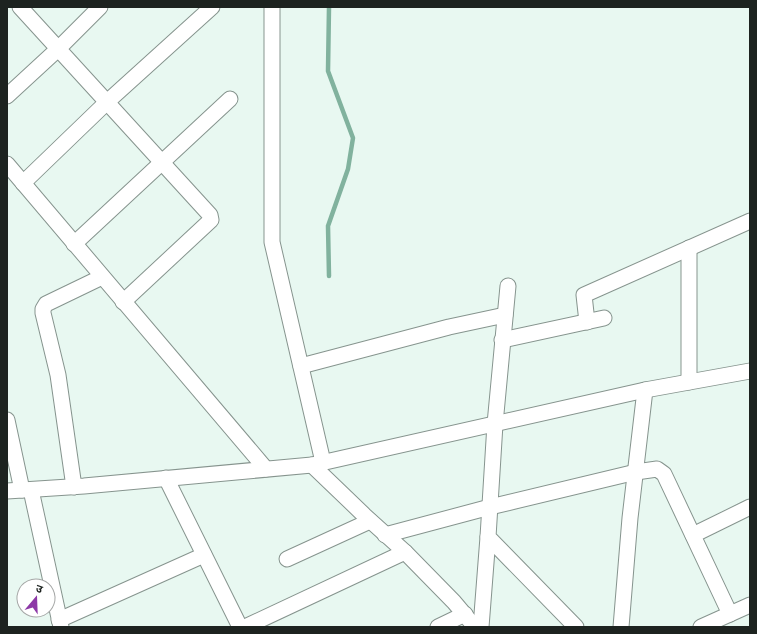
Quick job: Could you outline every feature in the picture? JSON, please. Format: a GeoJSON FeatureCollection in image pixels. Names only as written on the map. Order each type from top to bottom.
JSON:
{"type":"FeatureCollection","features":[{"type":"Feature","properties":{"kind":"street"},"geometry":{"type":"LineString","coordinates":[[20,7],[210,215],[211,220],[123,302]]}},
{"type":"Feature","properties":{"kind":"street"},"geometry":{"type":"LineString","coordinates":[[7,96],[58,49],[100,7]]}},
{"type":"Feature","properties":{"kind":"street"},"geometry":{"type":"LineString","coordinates":[[23,183],[107,102],[212,7]]}},
{"type":"Feature","properties":{"kind":"street"},"geometry":{"type":"LineString","coordinates":[[272,7],[272,242],[301,366],[318,464],[370,521],[405,552],[454,602],[475,627]]}},
{"type":"Feature","properties":{"kind":"street"},"geometry":{"type":"LineString","coordinates":[[74,244],[230,99]]}},
{"type":"Feature","properties":{"kind":"street"},"geometry":{"type":"LineString","coordinates":[[7,164],[266,469]]}},
{"type":"Feature","properties":{"kind":"street"},"geometry":{"type":"LineString","coordinates":[[588,322],[584,295],[750,221]]}},
{"type":"Feature","properties":{"kind":"street"},"geometry":{"type":"LineString","coordinates":[[689,248],[689,382]]}},
{"type":"Feature","properties":{"kind":"street"},"geometry":{"type":"LineString","coordinates":[[74,487],[58,375],[43,309],[46,304],[102,277]]}},
{"type":"Feature","properties":{"kind":"street"},"geometry":{"type":"LineString","coordinates":[[481,627],[490,507],[494,424],[508,286]]}},
{"type":"Feature","properties":{"kind":"street"},"geometry":{"type":"LineString","coordinates":[[301,366],[449,327],[505,315]]}},
{"type":"Feature","properties":{"kind":"street"},"geometry":{"type":"LineString","coordinates":[[502,340],[604,318]]}},
{"type":"Feature","properties":{"kind":"street"},"geometry":{"type":"LineString","coordinates":[[7,491],[74,487],[318,464],[645,390],[750,371]]}},
{"type":"Feature","properties":{"kind":"street"},"geometry":{"type":"LineString","coordinates":[[621,627],[630,518],[645,390]]}},
{"type":"Feature","properties":{"kind":"street"},"geometry":{"type":"LineString","coordinates":[[7,420],[27,490],[60,623],[204,555]]}},
{"type":"Feature","properties":{"kind":"street"},"geometry":{"type":"LineString","coordinates":[[386,535],[490,507],[654,469],[662,471],[730,614]]}},
{"type":"Feature","properties":{"kind":"street"},"geometry":{"type":"LineString","coordinates":[[166,478],[240,627]]}},
{"type":"Feature","properties":{"kind":"street"},"geometry":{"type":"LineString","coordinates":[[693,535],[750,508]]}},
{"type":"Feature","properties":{"kind":"street"},"geometry":{"type":"LineString","coordinates":[[287,559],[370,521]]}},
{"type":"Feature","properties":{"kind":"street"},"geometry":{"type":"LineString","coordinates":[[488,536],[576,627]]}},
{"type":"Feature","properties":{"kind":"street"},"geometry":{"type":"LineString","coordinates":[[245,627],[405,552]]}},
{"type":"Feature","properties":{"kind":"street"},"geometry":{"type":"LineString","coordinates":[[701,627],[750,605]]}},
{"type":"Feature","properties":{"kind":"street"},"geometry":{"type":"LineString","coordinates":[[438,627],[465,614]]}},
{"type":"Feature","properties":{"kind":"waterway"},"geometry":{"type":"LineString","coordinates":[[329,7],[328,71],[353,138],[348,169],[328,226],[329,276]]}}]}
